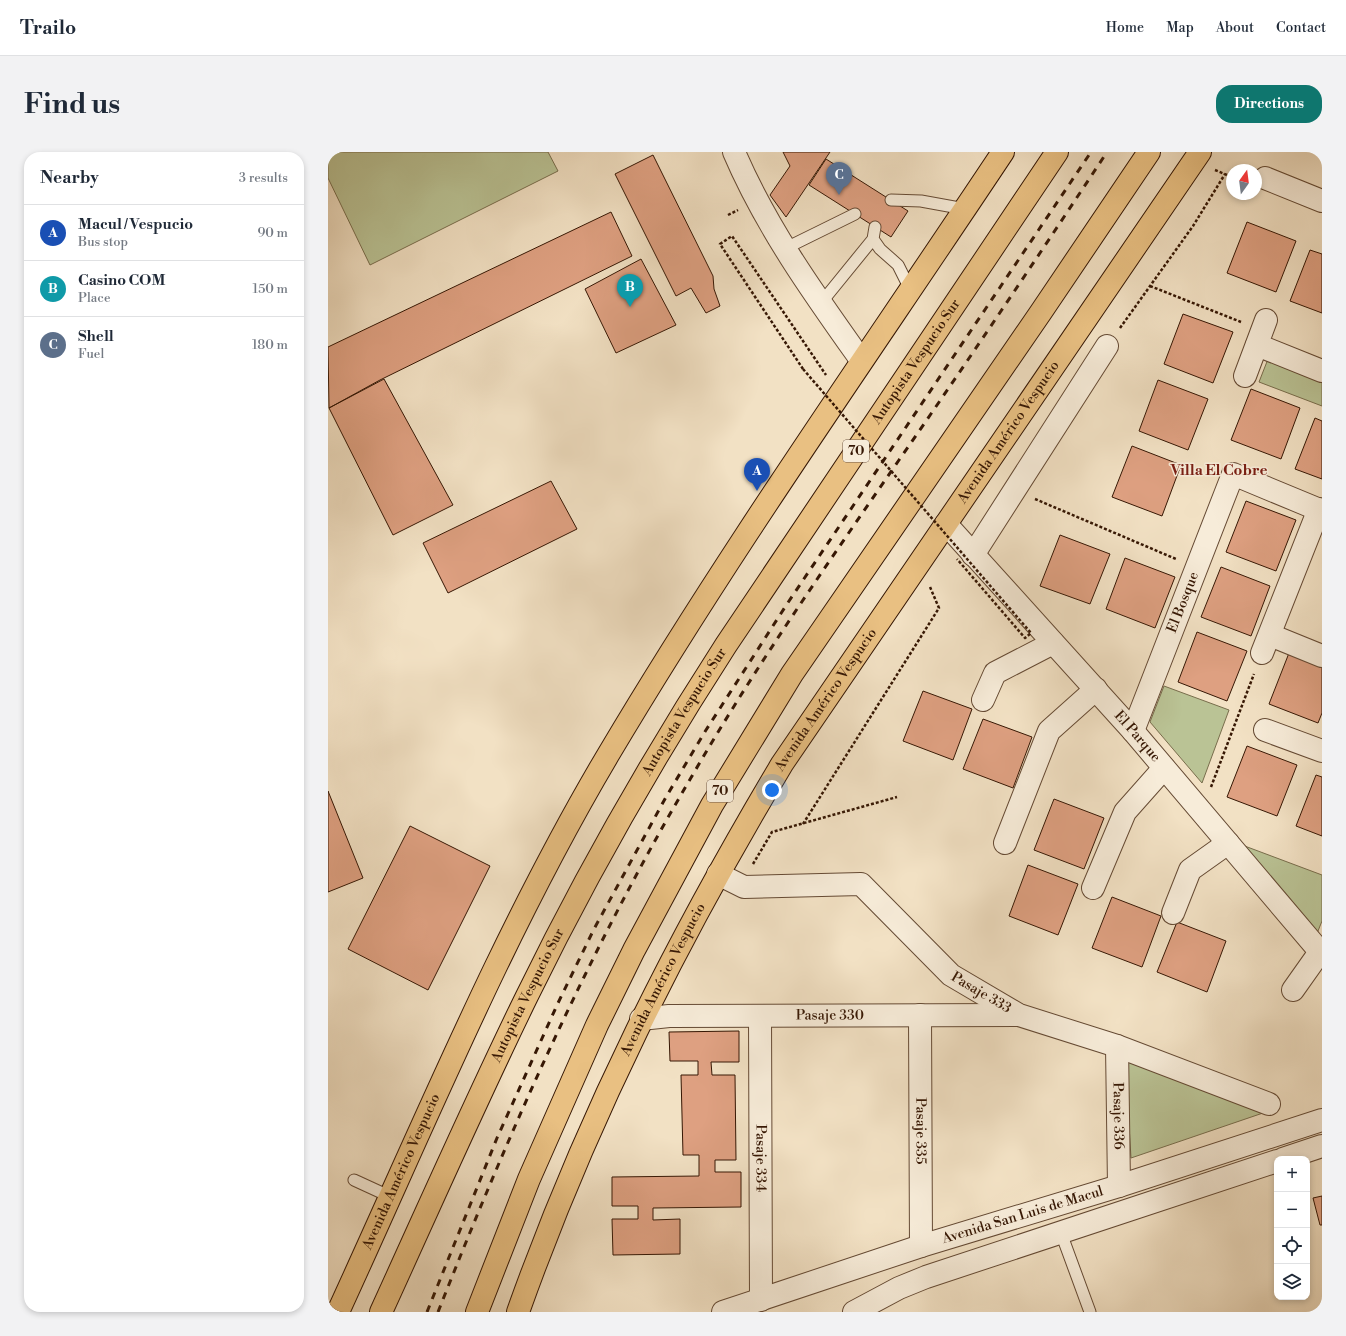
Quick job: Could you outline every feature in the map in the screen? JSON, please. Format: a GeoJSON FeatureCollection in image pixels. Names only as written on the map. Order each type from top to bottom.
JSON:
{"type":"FeatureCollection","features":[{"type":"Feature","properties":{"kind":"main road","name":"Avenida Américo Vespucio"},"geometry":{"type":"LineString","coordinates":[[338,1312],[500,959],[608,756],[705,600],[861,360],[1003,152]]}},
{"type":"Feature","properties":{"kind":"main road"},"geometry":{"type":"LineString","coordinates":[[1029,195],[1053,152]]}},
{"type":"Feature","properties":{"kind":"main road","name":"Autopista Vespucio Sur"},"geometry":{"type":"LineString","coordinates":[[381,1312],[527,996],[604,849],[644,778],[685,709],[726,645],[1057,152]]}},
{"type":"Feature","properties":{"kind":"main road","name":"70"},"geometry":{"type":"LineString","coordinates":[[477,1312],[529,1179],[597,1025],[644,930],[712,805],[796,668],[1149,152]]}},
{"type":"Feature","properties":{"kind":"main road"},"geometry":{"type":"LineString","coordinates":[[1125,187],[1153,152]]}},
{"type":"Feature","properties":{"kind":"main road","name":"Avenida Américo Vespucio"},"geometry":{"type":"LineString","coordinates":[[525,1305],[588,1136],[641,1019],[718,874],[782,764],[946,524],[1204,160]]}},
{"type":"Feature","properties":{"kind":"street"},"geometry":{"type":"LineString","coordinates":[[734,152],[756,201],[821,303],[861,360]]}},
{"type":"Feature","properties":{"kind":"street"},"geometry":{"type":"LineString","coordinates":[[1265,178],[1322,201]]}},
{"type":"Feature","properties":{"kind":"street"},"geometry":{"type":"LineString","coordinates":[[1245,376],[1262,332],[1322,371]]}},
{"type":"Feature","properties":{"kind":"street"},"geometry":{"type":"LineString","coordinates":[[965,557],[1015,491],[1107,346]]}},
{"type":"Feature","properties":{"kind":"street","name":"El Bosque"},"geometry":{"type":"LineString","coordinates":[[1133,731],[1232,474],[1320,510]]}},
{"type":"Feature","properties":{"kind":"street"},"geometry":{"type":"LineString","coordinates":[[1320,510],[1266,644],[1322,656]]}},
{"type":"Feature","properties":{"kind":"street","name":"El Parque"},"geometry":{"type":"LineString","coordinates":[[946,524],[965,557],[1052,643],[1133,731],[1321,952]]}},
{"type":"Feature","properties":{"kind":"street"},"geometry":{"type":"LineString","coordinates":[[983,700],[995,673],[1052,643]]}},
{"type":"Feature","properties":{"kind":"street"},"geometry":{"type":"LineString","coordinates":[[1005,843],[1049,730],[1096,690]]}},
{"type":"Feature","properties":{"kind":"street"},"geometry":{"type":"LineString","coordinates":[[1265,730],[1322,751]]}},
{"type":"Feature","properties":{"kind":"street"},"geometry":{"type":"LineString","coordinates":[[1093,888],[1125,812],[1164,768]]}},
{"type":"Feature","properties":{"kind":"street"},"geometry":{"type":"LineString","coordinates":[[1173,913],[1190,870],[1228,843]]}},
{"type":"Feature","properties":{"kind":"street","name":"Pasaje 333"},"geometry":{"type":"LineString","coordinates":[[718,874],[744,887],[861,884],[951,975],[1019,1015],[1118,1046],[1269,1104]]}},
{"type":"Feature","properties":{"kind":"street"},"geometry":{"type":"LineString","coordinates":[[1293,990],[1321,952]]}},
{"type":"Feature","properties":{"kind":"street","name":"Pasaje 335"},"geometry":{"type":"LineString","coordinates":[[920,1015],[921,1246]]}},
{"type":"Feature","properties":{"kind":"street","name":"Pasaje 330"},"geometry":{"type":"LineString","coordinates":[[641,1019],[669,1016],[1019,1015]]}},
{"type":"Feature","properties":{"kind":"street","name":"Pasaje 334"},"geometry":{"type":"LineString","coordinates":[[760,1016],[761,1300]]}},
{"type":"Feature","properties":{"kind":"street","name":"Pasaje 336"},"geometry":{"type":"LineString","coordinates":[[1118,1046],[1119,1186]]}},
{"type":"Feature","properties":{"kind":"street","name":"Avenida San Luis de Macul"},"geometry":{"type":"LineString","coordinates":[[723,1312],[921,1246],[1119,1186],[1322,1120]]}},
{"type":"Feature","properties":{"kind":"street"},"geometry":{"type":"LineString","coordinates":[[1293,1156],[1322,1146]]}},
{"type":"Feature","properties":{"kind":"street","name":"Avenida San Luis de Macul"},"geometry":{"type":"LineString","coordinates":[[854,1312],[899,1288],[926,1277],[1274,1162]]}},
{"type":"Feature","properties":{"kind":"lane"},"geometry":{"type":"LineString","coordinates":[[891,200],[921,201],[964,209]]}},
{"type":"Feature","properties":{"kind":"lane"},"geometry":{"type":"LineString","coordinates":[[786,248],[855,214]]}},
{"type":"Feature","properties":{"kind":"lane"},"geometry":{"type":"LineString","coordinates":[[821,303],[873,239],[875,227]]}},
{"type":"Feature","properties":{"kind":"lane"},"geometry":{"type":"LineString","coordinates":[[873,239],[880,249],[898,265],[910,289]]}},
{"type":"Feature","properties":{"kind":"lane"},"geometry":{"type":"LineString","coordinates":[[354,1180],[390,1197]]}},
{"type":"Feature","properties":{"kind":"lane"},"geometry":{"type":"LineString","coordinates":[[1061,1233],[1090,1312]]}},
{"type":"Feature","properties":{"kind":"path"},"geometry":{"type":"LineString","coordinates":[[1107,346],[1193,226],[1225,174],[1204,160]]}},
{"type":"Feature","properties":{"kind":"path"},"geometry":{"type":"LineString","coordinates":[[831,382],[732,236],[720,244],[804,369],[1031,633],[1025,638],[965,557]]}},
{"type":"Feature","properties":{"kind":"path"},"geometry":{"type":"LineString","coordinates":[[1150,286],[1262,332]]}},
{"type":"Feature","properties":{"kind":"path"},"geometry":{"type":"LineString","coordinates":[[1015,491],[1196,568]]}},
{"type":"Feature","properties":{"kind":"path"},"geometry":{"type":"LineString","coordinates":[[803,824],[939,608],[929,584]]}},
{"type":"Feature","properties":{"kind":"path"},"geometry":{"type":"LineString","coordinates":[[1201,812],[1266,644]]}},
{"type":"Feature","properties":{"kind":"path"},"geometry":{"type":"LineString","coordinates":[[740,884],[772,832],[897,797]]}},
{"type":"Feature","properties":{"kind":"green space"},"geometry":{"type":"Polygon","coordinates":[[[328,152],[548,152],[558,171],[370,265],[328,178],[328,152]]]}},
{"type":"Feature","properties":{"kind":"green space"},"geometry":{"type":"Polygon","coordinates":[[[1268,359],[1322,379],[1322,406],[1259,382],[1268,359]]]}},
{"type":"Feature","properties":{"kind":"green space"},"geometry":{"type":"Polygon","coordinates":[[[1164,686],[1229,710],[1202,783],[1150,722],[1164,686]]]}},
{"type":"Feature","properties":{"kind":"green space"},"geometry":{"type":"Polygon","coordinates":[[[1242,845],[1322,875],[1322,921],[1316,936],[1242,845]]]}},
{"type":"Feature","properties":{"kind":"green space"},"geometry":{"type":"Polygon","coordinates":[[[1125,1060],[1263,1113],[1131,1158],[1125,1060]]]}},
{"type":"Feature","properties":{"kind":"building"},"geometry":{"type":"Polygon","coordinates":[[[783,152],[830,152],[786,217],[770,195],[790,166],[783,152]]]}},
{"type":"Feature","properties":{"kind":"building"},"geometry":{"type":"Polygon","coordinates":[[[653,155],[713,276],[714,289],[720,306],[706,313],[691,288],[676,296],[615,174],[653,155]]]}},
{"type":"Feature","properties":{"kind":"building"},"geometry":{"type":"Polygon","coordinates":[[[826,159],[908,211],[891,237],[809,185],[826,159]]]}},
{"type":"Feature","properties":{"kind":"building"},"geometry":{"type":"Polygon","coordinates":[[[611,212],[632,256],[380,380],[329,408],[328,347],[611,212]]]}},
{"type":"Feature","properties":{"kind":"building"},"geometry":{"type":"Polygon","coordinates":[[[1247,222],[1296,241],[1276,292],[1227,273],[1247,222]]]}},
{"type":"Feature","properties":{"kind":"building"},"geometry":{"type":"Polygon","coordinates":[[[1310,250],[1322,254],[1322,313],[1290,301],[1310,250]]]}},
{"type":"Feature","properties":{"kind":"building"},"geometry":{"type":"Polygon","coordinates":[[[641,259],[676,325],[616,353],[585,289],[641,259]]]}},
{"type":"Feature","properties":{"kind":"building"},"geometry":{"type":"Polygon","coordinates":[[[1183,314],[1233,332],[1213,383],[1164,364],[1183,314]]]}},
{"type":"Feature","properties":{"kind":"building"},"geometry":{"type":"Polygon","coordinates":[[[384,379],[453,505],[393,535],[329,408],[384,379]]]}},
{"type":"Feature","properties":{"kind":"building"},"geometry":{"type":"Polygon","coordinates":[[[1158,380],[1208,399],[1188,450],[1139,431],[1158,380]]]}},
{"type":"Feature","properties":{"kind":"building"},"geometry":{"type":"Polygon","coordinates":[[[1251,389],[1300,408],[1281,459],[1231,440],[1251,389]]]}},
{"type":"Feature","properties":{"kind":"building"},"geometry":{"type":"Polygon","coordinates":[[[1315,418],[1322,421],[1322,479],[1295,469],[1315,418]]]}},
{"type":"Feature","properties":{"kind":"building"},"geometry":{"type":"Polygon","coordinates":[[[1132,446],[1181,465],[1162,516],[1112,497],[1132,446]]]}},
{"type":"Feature","properties":{"kind":"building"},"geometry":{"type":"Polygon","coordinates":[[[551,481],[577,529],[448,593],[423,543],[551,481]]]}},
{"type":"Feature","properties":{"kind":"building"},"geometry":{"type":"Polygon","coordinates":[[[1246,501],[1296,520],[1276,571],[1226,552],[1246,501]]]}},
{"type":"Feature","properties":{"kind":"building"},"geometry":{"type":"Polygon","coordinates":[[[1060,535],[1110,554],[1090,604],[1040,586],[1060,535]]]}},
{"type":"Feature","properties":{"kind":"building"},"geometry":{"type":"Polygon","coordinates":[[[1125,558],[1175,577],[1155,628],[1106,609],[1125,558]]]}},
{"type":"Feature","properties":{"kind":"building"},"geometry":{"type":"Polygon","coordinates":[[[1221,567],[1270,586],[1251,636],[1201,617],[1221,567]]]}},
{"type":"Feature","properties":{"kind":"building"},"geometry":{"type":"Polygon","coordinates":[[[1197,632],[1247,651],[1227,701],[1178,682],[1197,632]]]}},
{"type":"Feature","properties":{"kind":"building"},"geometry":{"type":"Polygon","coordinates":[[[1289,653],[1322,666],[1322,713],[1318,723],[1269,704],[1289,653]]]}},
{"type":"Feature","properties":{"kind":"building"},"geometry":{"type":"Polygon","coordinates":[[[923,691],[972,709],[953,760],[903,741],[923,691]]]}},
{"type":"Feature","properties":{"kind":"building"},"geometry":{"type":"Polygon","coordinates":[[[983,719],[1032,737],[1013,788],[963,769],[983,719]]]}},
{"type":"Feature","properties":{"kind":"building"},"geometry":{"type":"Polygon","coordinates":[[[1247,746],[1297,765],[1277,816],[1227,797],[1247,746]]]}},
{"type":"Feature","properties":{"kind":"building"},"geometry":{"type":"Polygon","coordinates":[[[1316,775],[1322,777],[1322,836],[1296,826],[1316,775]]]}},
{"type":"Feature","properties":{"kind":"building"},"geometry":{"type":"Polygon","coordinates":[[[328,791],[363,878],[328,892],[328,791]]]}},
{"type":"Feature","properties":{"kind":"building"},"geometry":{"type":"Polygon","coordinates":[[[1054,799],[1104,818],[1084,869],[1034,850],[1054,799]]]}},
{"type":"Feature","properties":{"kind":"building"},"geometry":{"type":"Polygon","coordinates":[[[410,826],[490,866],[428,990],[348,949],[410,826]]]}},
{"type":"Feature","properties":{"kind":"building"},"geometry":{"type":"Polygon","coordinates":[[[1028,865],[1078,884],[1058,935],[1009,916],[1028,865]]]}},
{"type":"Feature","properties":{"kind":"building"},"geometry":{"type":"Polygon","coordinates":[[[1112,897],[1161,916],[1142,967],[1092,948],[1112,897]]]}},
{"type":"Feature","properties":{"kind":"building"},"geometry":{"type":"Polygon","coordinates":[[[1177,922],[1226,941],[1207,992],[1157,972],[1177,922]]]}},
{"type":"Feature","properties":{"kind":"building"},"geometry":{"type":"Polygon","coordinates":[[[739,1031],[739,1062],[711,1062],[712,1075],[735,1075],[736,1160],[715,1160],[715,1172],[741,1172],[741,1207],[653,1208],[653,1220],[680,1219],[680,1254],[613,1255],[612,1219],[638,1219],[638,1206],[612,1206],[612,1177],[699,1176],[699,1155],[683,1155],[681,1075],[698,1075],[698,1061],[670,1061],[669,1032],[739,1031]]]}},
{"type":"Feature","properties":{"kind":"building"},"geometry":{"type":"Polygon","coordinates":[[[1322,1196],[1322,1225],[1320,1225],[1313,1198],[1322,1196]]]}},
{"type":"Feature","properties":{"kind":"railway"},"geometry":{"type":"LineString","coordinates":[[427,1312],[497,1138],[558,1003],[594,929],[666,797],[706,730],[787,604],[1091,152]]}},
{"type":"Feature","properties":{"kind":"railway"},"geometry":{"type":"LineString","coordinates":[[438,1312],[494,1174],[554,1039],[620,906],[692,776],[766,655],[978,345],[1107,152]]}},
{"type":"Feature","properties":{"kind":"place","name":"Shell"},"geometry":{"type":"Point","coordinates":[839,195]}},
{"type":"Feature","properties":{"kind":"place","name":"Casino COM"},"geometry":{"type":"Point","coordinates":[630,307]}},
{"type":"Feature","properties":{"kind":"place","name":"Macul / Vespucio"},"geometry":{"type":"Point","coordinates":[757,491]}},
{"type":"Feature","properties":{"kind":"district","name":"Villa El Cobre"},"geometry":{"type":"Point","coordinates":[1219,470]}}]}
